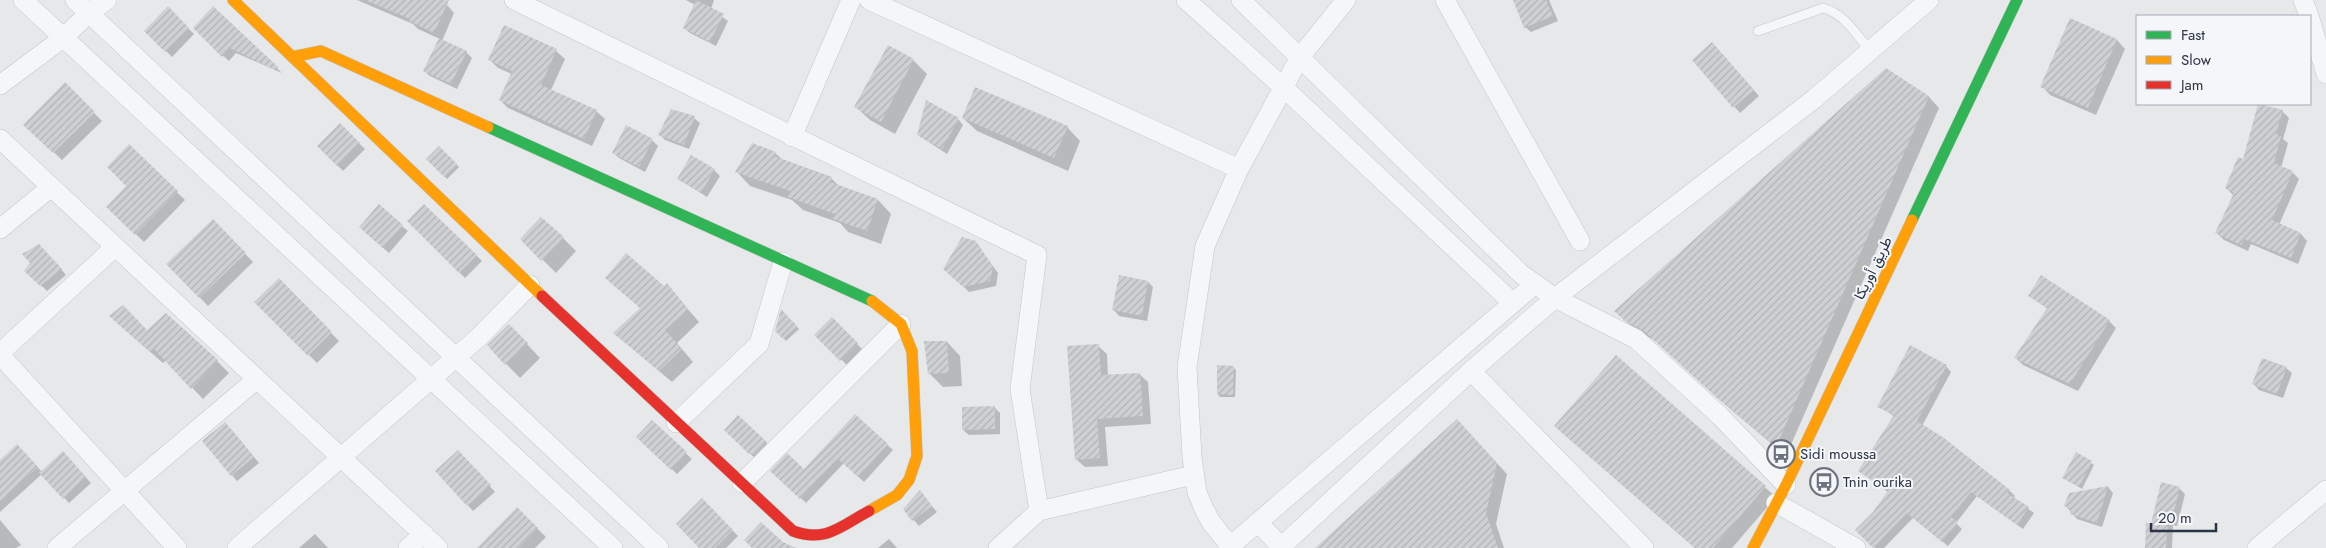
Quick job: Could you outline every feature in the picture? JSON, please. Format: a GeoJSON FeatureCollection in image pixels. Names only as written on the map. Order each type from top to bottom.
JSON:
{"type":"FeatureCollection","features":[{"type":"Feature","properties":{"kind":"street"},"geometry":{"type":"LineString","coordinates":[[22,0],[614,548]]}},
{"type":"Feature","properties":{"kind":"street"},"geometry":{"type":"LineString","coordinates":[[75,0],[659,548]]}},
{"type":"Feature","properties":{"kind":"street"},"geometry":{"type":"LineString","coordinates":[[0,85],[63,38],[89,13],[108,0]]}},
{"type":"Feature","properties":{"kind":"street"},"geometry":{"type":"LineString","coordinates":[[233,0],[292,57],[530,285],[793,531],[809,537],[825,534],[897,494],[903,488],[914,469],[917,456],[912,351],[901,324],[876,303],[782,262],[321,51],[292,57]]}},
{"type":"Feature","properties":{"kind":"street"},"geometry":{"type":"LineString","coordinates":[[792,137],[851,0]]}},
{"type":"Feature","properties":{"kind":"street"},"geometry":{"type":"LineString","coordinates":[[869,0],[1239,169]]}},
{"type":"Feature","properties":{"kind":"street"},"geometry":{"type":"LineString","coordinates":[[1186,0],[1283,87],[1513,303]]}},
{"type":"Feature","properties":{"kind":"street"},"geometry":{"type":"LineString","coordinates":[[1241,0],[1521,274],[1555,298],[1636,339],[1720,416],[1786,485]]}},
{"type":"Feature","properties":{"kind":"street"},"geometry":{"type":"LineString","coordinates":[[1346,0],[1300,57],[1239,169],[1205,246],[1187,367],[1193,475],[1204,509],[1229,547],[1535,284]]}},
{"type":"Feature","properties":{"kind":"street"},"geometry":{"type":"LineString","coordinates":[[1445,0],[1580,241]]}},
{"type":"Feature","properties":{"kind":"street"},"geometry":{"type":"LineString","coordinates":[[1258,522],[1280,548],[1471,372],[1555,298],[1814,99],[1929,0]]}},
{"type":"Feature","properties":{"kind":"street","name":"طريق أوريكا"},"geometry":{"type":"LineString","coordinates":[[1753,548],[1786,485],[2017,0]]}},
{"type":"Feature","properties":{"kind":"street"},"geometry":{"type":"LineString","coordinates":[[2304,0],[2308,15]]}},
{"type":"Feature","properties":{"kind":"street"},"geometry":{"type":"LineString","coordinates":[[524,2],[792,137],[1037,255],[1020,388],[1039,511]]}},
{"type":"Feature","properties":{"kind":"street"},"geometry":{"type":"LineString","coordinates":[[2311,25],[2326,74]]}},
{"type":"Feature","properties":{"kind":"street"},"geometry":{"type":"LineString","coordinates":[[0,139],[438,548]]}},
{"type":"Feature","properties":{"kind":"street"},"geometry":{"type":"LineString","coordinates":[[0,229],[51,187]]}},
{"type":"Feature","properties":{"kind":"street"},"geometry":{"type":"LineString","coordinates":[[115,246],[0,354],[177,548]]}},
{"type":"Feature","properties":{"kind":"street"},"geometry":{"type":"LineString","coordinates":[[676,423],[759,344],[782,262]]}},
{"type":"Feature","properties":{"kind":"street"},"geometry":{"type":"LineString","coordinates":[[237,548],[456,358],[530,285]]}},
{"type":"Feature","properties":{"kind":"street"},"geometry":{"type":"LineString","coordinates":[[742,484],[901,324]]}},
{"type":"Feature","properties":{"kind":"street"},"geometry":{"type":"LineString","coordinates":[[1471,372],[1644,548]]}},
{"type":"Feature","properties":{"kind":"street"},"geometry":{"type":"LineString","coordinates":[[57,548],[257,379]]}},
{"type":"Feature","properties":{"kind":"street"},"geometry":{"type":"LineString","coordinates":[[1003,547],[1039,511],[1193,475]]}},
{"type":"Feature","properties":{"kind":"street"},"geometry":{"type":"LineString","coordinates":[[2258,548],[2326,490]]}},
{"type":"Feature","properties":{"kind":"street"},"geometry":{"type":"LineString","coordinates":[[1776,502],[1856,548]]}},
{"type":"Feature","properties":{"kind":"street"},"geometry":{"type":"LineString","coordinates":[[408,548],[424,534]]}},
{"type":"Feature","properties":{"kind":"lane"},"geometry":{"type":"LineString","coordinates":[[1758,31],[1823,8],[1833,11],[1842,17],[1870,51]]}},
{"type":"Feature","properties":{"kind":"building"},"geometry":{"type":"Polygon","coordinates":[[[365,0],[449,0],[434,33],[409,21],[410,19],[365,0]]]}},
{"type":"Feature","properties":{"kind":"building"},"geometry":{"type":"Polygon","coordinates":[[[696,0],[724,14],[710,42],[683,28],[696,0]]]}},
{"type":"Feature","properties":{"kind":"building"},"geometry":{"type":"Polygon","coordinates":[[[1513,0],[1546,0],[1553,16],[1524,28],[1513,0]]]}},
{"type":"Feature","properties":{"kind":"building"},"geometry":{"type":"Polygon","coordinates":[[[168,6],[189,28],[165,52],[144,31],[168,6]]]}},
{"type":"Feature","properties":{"kind":"building"},"geometry":{"type":"Polygon","coordinates":[[[213,6],[278,67],[275,70],[230,48],[222,57],[193,28],[213,6]]]}},
{"type":"Feature","properties":{"kind":"building"},"geometry":{"type":"Polygon","coordinates":[[[2070,18],[2117,39],[2088,108],[2040,87],[2070,18]]]}},
{"type":"Feature","properties":{"kind":"building"},"geometry":{"type":"Polygon","coordinates":[[[504,25],[557,49],[541,85],[597,110],[584,139],[499,100],[512,71],[488,60],[504,25]]]}},
{"type":"Feature","properties":{"kind":"building"},"geometry":{"type":"Polygon","coordinates":[[[439,38],[467,51],[451,84],[423,71],[439,38]]]}},
{"type":"Feature","properties":{"kind":"building"},"geometry":{"type":"Polygon","coordinates":[[[1712,42],[1754,90],[1733,108],[1692,60],[1712,42]]]}},
{"type":"Feature","properties":{"kind":"building"},"geometry":{"type":"Polygon","coordinates":[[[888,45],[914,59],[881,122],[854,107],[888,45]]]}},
{"type":"Feature","properties":{"kind":"building"},"geometry":{"type":"Polygon","coordinates":[[[1886,68],[1929,96],[1776,447],[1716,397],[1644,331],[1625,321],[1614,311],[1886,68]]]}},
{"type":"Feature","properties":{"kind":"building"},"geometry":{"type":"Polygon","coordinates":[[[65,82],[95,112],[53,153],[23,125],[65,82]]]}},
{"type":"Feature","properties":{"kind":"building"},"geometry":{"type":"Polygon","coordinates":[[[975,87],[1068,126],[1054,158],[962,118],[975,87]]]}},
{"type":"Feature","properties":{"kind":"building"},"geometry":{"type":"Polygon","coordinates":[[[926,100],[959,118],[942,149],[917,135],[926,100]]]}},
{"type":"Feature","properties":{"kind":"building"},"geometry":{"type":"Polygon","coordinates":[[[2258,105],[2283,110],[2276,134],[2281,136],[2274,163],[2293,171],[2272,220],[2301,233],[2291,258],[2244,239],[2241,245],[2215,233],[2234,193],[2225,188],[2238,157],[2243,159],[2258,105]]]}},
{"type":"Feature","properties":{"kind":"building"},"geometry":{"type":"Polygon","coordinates":[[[671,109],[695,116],[684,145],[658,135],[671,109]]]}},
{"type":"Feature","properties":{"kind":"building"},"geometry":{"type":"Polygon","coordinates":[[[340,123],[360,143],[337,166],[317,146],[340,123]]]}},
{"type":"Feature","properties":{"kind":"building"},"geometry":{"type":"Polygon","coordinates":[[[626,125],[653,139],[639,167],[612,153],[626,125]]]}},
{"type":"Feature","properties":{"kind":"building"},"geometry":{"type":"Polygon","coordinates":[[[752,143],[776,152],[774,156],[832,177],[830,182],[878,199],[867,231],[833,219],[835,214],[788,197],[790,191],[735,172],[752,143]]]}},
{"type":"Feature","properties":{"kind":"building"},"geometry":{"type":"Polygon","coordinates":[[[129,144],[178,191],[135,235],[106,207],[126,186],[107,167],[129,144]]]}},
{"type":"Feature","properties":{"kind":"building"},"geometry":{"type":"Polygon","coordinates":[[[439,146],[457,164],[444,177],[426,159],[439,146]]]}},
{"type":"Feature","properties":{"kind":"building"},"geometry":{"type":"Polygon","coordinates":[[[691,155],[715,169],[701,193],[677,179],[691,155]]]}},
{"type":"Feature","properties":{"kind":"building"},"geometry":{"type":"Polygon","coordinates":[[[379,204],[403,225],[383,248],[359,227],[379,204]]]}},
{"type":"Feature","properties":{"kind":"building"},"geometry":{"type":"Polygon","coordinates":[[[424,204],[477,255],[459,273],[407,221],[424,204]]]}},
{"type":"Feature","properties":{"kind":"building"},"geometry":{"type":"Polygon","coordinates":[[[541,217],[564,237],[541,261],[520,239],[541,217]]]}},
{"type":"Feature","properties":{"kind":"building"},"geometry":{"type":"Polygon","coordinates":[[[213,219],[246,253],[199,298],[166,264],[213,219]]]}},
{"type":"Feature","properties":{"kind":"building"},"geometry":{"type":"Polygon","coordinates":[[[962,237],[976,241],[993,267],[990,281],[963,287],[943,269],[962,237]]]}},
{"type":"Feature","properties":{"kind":"building"},"geometry":{"type":"Polygon","coordinates":[[[39,244],[62,269],[40,286],[24,271],[30,263],[22,254],[39,244]]]}},
{"type":"Feature","properties":{"kind":"building"},"geometry":{"type":"Polygon","coordinates":[[[626,253],[664,286],[667,283],[688,309],[665,330],[682,349],[659,371],[613,333],[640,308],[605,278],[626,253]]]}},
{"type":"Feature","properties":{"kind":"building"},"geometry":{"type":"Polygon","coordinates":[[[1119,275],[1148,281],[1142,316],[1112,310],[1119,275]]]}},
{"type":"Feature","properties":{"kind":"building"},"geometry":{"type":"Polygon","coordinates":[[[2041,275],[2110,320],[2070,384],[2014,358],[2047,308],[2028,296],[2041,275]]]}},
{"type":"Feature","properties":{"kind":"building"},"geometry":{"type":"Polygon","coordinates":[[[279,278],[332,332],[308,356],[254,302],[279,278]]]}},
{"type":"Feature","properties":{"kind":"building"},"geometry":{"type":"Polygon","coordinates":[[[123,305],[147,330],[166,313],[218,360],[191,389],[154,349],[150,352],[109,316],[123,305]]]}},
{"type":"Feature","properties":{"kind":"building"},"geometry":{"type":"Polygon","coordinates":[[[781,309],[797,326],[783,339],[775,331],[781,309]]]}},
{"type":"Feature","properties":{"kind":"building"},"geometry":{"type":"Polygon","coordinates":[[[832,317],[858,343],[840,361],[814,335],[832,317]]]}},
{"type":"Feature","properties":{"kind":"building"},"geometry":{"type":"Polygon","coordinates":[[[509,324],[528,343],[505,365],[487,345],[509,324]]]}},
{"type":"Feature","properties":{"kind":"building"},"geometry":{"type":"Polygon","coordinates":[[[924,341],[947,341],[949,373],[928,374],[924,341]]]}},
{"type":"Feature","properties":{"kind":"building"},"geometry":{"type":"Polygon","coordinates":[[[1099,344],[1101,375],[1140,373],[1143,416],[1097,419],[1100,458],[1075,460],[1067,346],[1099,344]]]}},
{"type":"Feature","properties":{"kind":"building"},"geometry":{"type":"Polygon","coordinates":[[[1910,345],[1947,365],[1917,421],[1944,438],[2010,490],[2007,493],[2029,507],[2017,525],[1971,492],[1951,517],[1958,522],[1942,542],[1907,513],[1873,548],[1855,530],[1873,512],[1888,491],[1858,471],[1894,415],[1877,407],[1910,345]]]}},
{"type":"Feature","properties":{"kind":"building"},"geometry":{"type":"Polygon","coordinates":[[[1616,355],[1766,486],[1713,548],[1695,548],[1554,426],[1616,355]]]}},
{"type":"Feature","properties":{"kind":"building"},"geometry":{"type":"Polygon","coordinates":[[[2262,358],[2287,367],[2277,394],[2252,384],[2262,358]]]}},
{"type":"Feature","properties":{"kind":"building"},"geometry":{"type":"Polygon","coordinates":[[[1217,365],[1234,366],[1233,395],[1217,394],[1217,365]]]}},
{"type":"Feature","properties":{"kind":"building"},"geometry":{"type":"Polygon","coordinates":[[[995,406],[995,429],[962,430],[962,407],[995,406]]]}},
{"type":"Feature","properties":{"kind":"building"},"geometry":{"type":"Polygon","coordinates":[[[855,414],[888,444],[858,477],[838,459],[800,499],[770,471],[787,453],[804,469],[855,414]]]}},
{"type":"Feature","properties":{"kind":"building"},"geometry":{"type":"Polygon","coordinates":[[[738,415],[767,442],[754,455],[749,454],[724,430],[738,415]]]}},
{"type":"Feature","properties":{"kind":"building"},"geometry":{"type":"Polygon","coordinates":[[[1457,419],[1497,463],[1486,513],[1498,548],[1315,548],[1457,419]]]}},
{"type":"Feature","properties":{"kind":"building"},"geometry":{"type":"Polygon","coordinates":[[[652,420],[687,452],[671,470],[636,437],[652,420]]]}},
{"type":"Feature","properties":{"kind":"building"},"geometry":{"type":"Polygon","coordinates":[[[225,422],[254,457],[231,476],[202,441],[225,422]]]}},
{"type":"Feature","properties":{"kind":"building"},"geometry":{"type":"Polygon","coordinates":[[[17,444],[38,467],[0,501],[0,460],[17,444]]]}},
{"type":"Feature","properties":{"kind":"building"},"geometry":{"type":"Polygon","coordinates":[[[458,450],[491,485],[467,506],[435,471],[458,450]]]}},
{"type":"Feature","properties":{"kind":"building"},"geometry":{"type":"Polygon","coordinates":[[[63,451],[86,477],[63,499],[39,473],[63,451]]]}},
{"type":"Feature","properties":{"kind":"building"},"geometry":{"type":"Polygon","coordinates":[[[2076,452],[2092,461],[2079,487],[2062,478],[2076,452]]]}},
{"type":"Feature","properties":{"kind":"building"},"geometry":{"type":"Polygon","coordinates":[[[2161,482],[2180,487],[2172,521],[2168,520],[2166,548],[2145,548],[2146,523],[2151,524],[2161,482]]]}},
{"type":"Feature","properties":{"kind":"building"},"geometry":{"type":"Polygon","coordinates":[[[2108,486],[2097,523],[2070,514],[2070,508],[2064,506],[2069,493],[2108,486]]]}},
{"type":"Feature","properties":{"kind":"building"},"geometry":{"type":"Polygon","coordinates":[[[920,490],[932,506],[912,521],[903,509],[920,490]]]}},
{"type":"Feature","properties":{"kind":"building"},"geometry":{"type":"Polygon","coordinates":[[[702,498],[733,530],[715,548],[699,548],[676,524],[702,498]]]}},
{"type":"Feature","properties":{"kind":"building"},"geometry":{"type":"Polygon","coordinates":[[[517,507],[538,528],[519,548],[477,548],[517,507]]]}},
{"type":"Feature","properties":{"kind":"building"},"geometry":{"type":"Polygon","coordinates":[[[761,522],[783,542],[796,548],[752,548],[744,540],[761,522]]]}},
{"type":"Feature","properties":{"kind":"traffic: fast"},"geometry":{"type":"LineString","coordinates":[[1912,220],[2017,0]]}},
{"type":"Feature","properties":{"kind":"traffic: fast"},"geometry":{"type":"LineString","coordinates":[[488,127],[872,301]]}},
{"type":"Feature","properties":{"kind":"traffic: slow"},"geometry":{"type":"LineString","coordinates":[[233,0],[542,296]]}},
{"type":"Feature","properties":{"kind":"traffic: slow"},"geometry":{"type":"LineString","coordinates":[[292,57],[321,51],[488,127]]}},
{"type":"Feature","properties":{"kind":"traffic: slow"},"geometry":{"type":"LineString","coordinates":[[1753,548],[1786,485],[1912,220]]}},
{"type":"Feature","properties":{"kind":"traffic: slow"},"geometry":{"type":"LineString","coordinates":[[869,511],[897,495],[909,480],[917,456],[912,351],[901,324],[872,301]]}},
{"type":"Feature","properties":{"kind":"traffic: jam"},"geometry":{"type":"LineString","coordinates":[[542,296],[793,531],[815,535],[824,534],[841,527],[869,511]]}},
{"type":"Feature","properties":{"kind":"place","name":"Sidi moussa"},"geometry":{"type":"Point","coordinates":[1781,454]}},
{"type":"Feature","properties":{"kind":"place","name":"Tnin ourika"},"geometry":{"type":"Point","coordinates":[1824,482]}}]}
